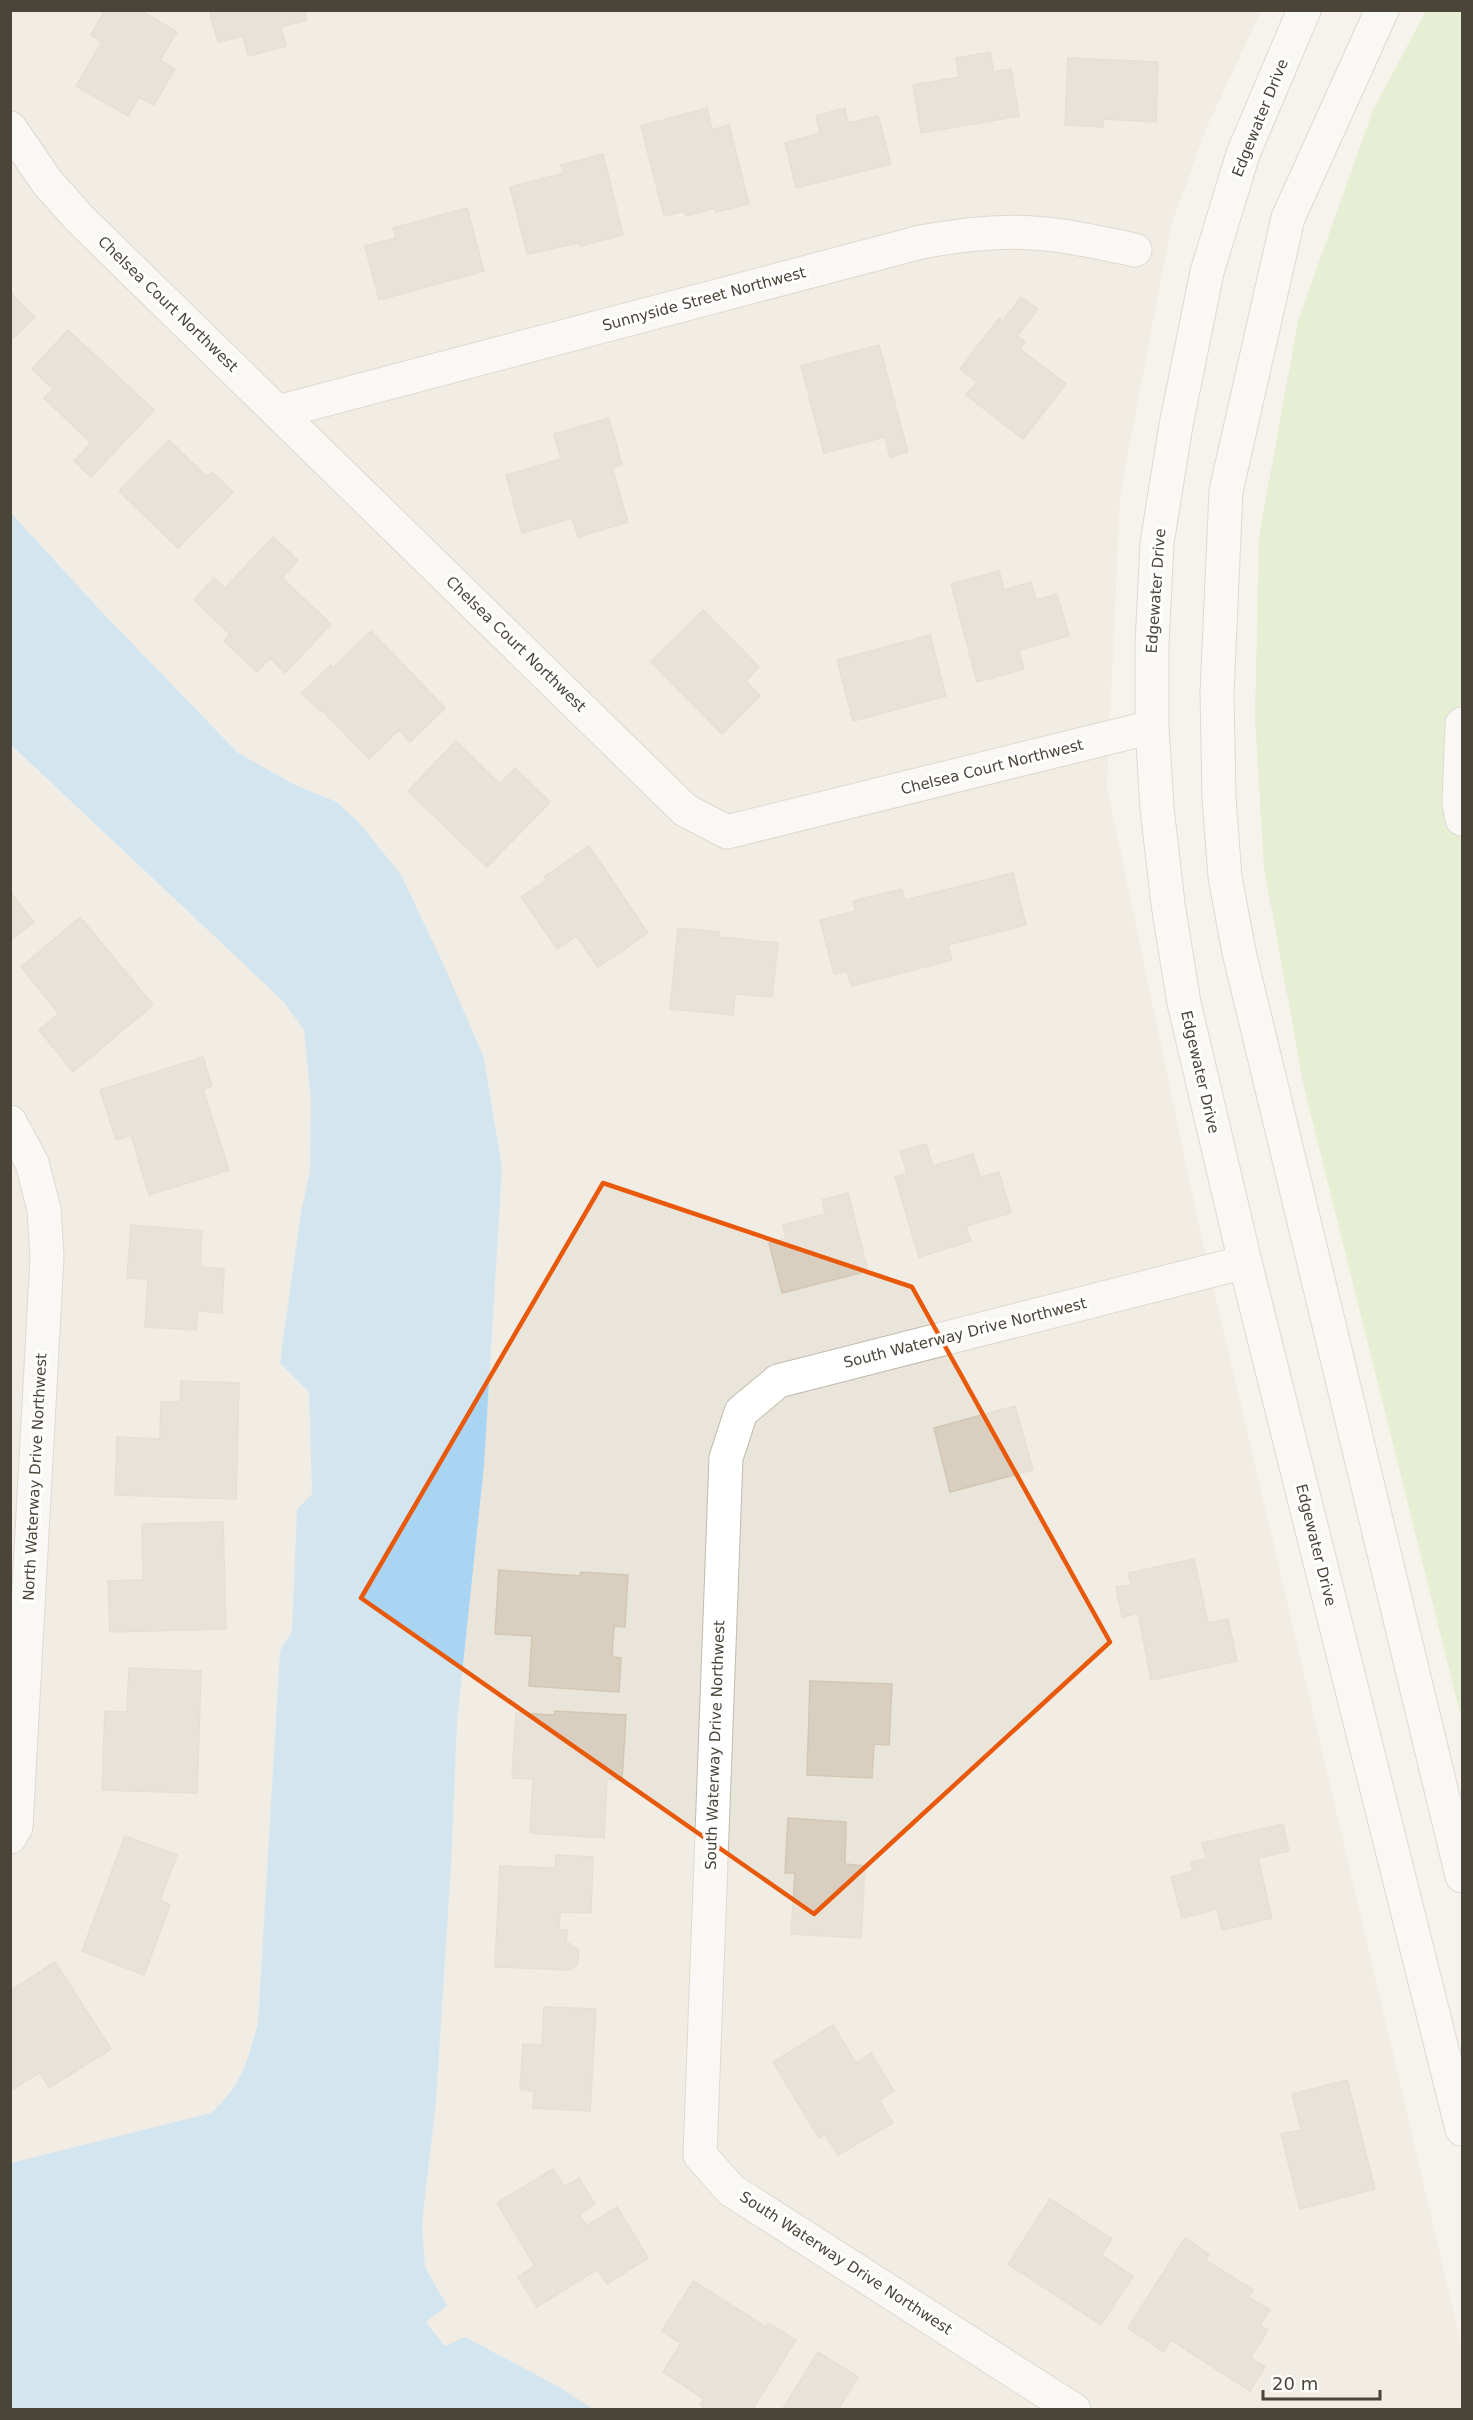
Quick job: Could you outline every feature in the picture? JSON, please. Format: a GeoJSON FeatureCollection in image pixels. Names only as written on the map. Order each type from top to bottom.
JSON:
{"type":"FeatureCollection","features":[{"type":"Feature","properties":{"kind":"street","name":"Edgewater Drive"},"geometry":{"type":"LineString","coordinates":[[1304,10],[1243,154],[1207,272],[1176,424],[1157,543],[1152,644],[1152,727],[1157,808],[1168,904],[1184,1003],[1245,1262],[1462,2129]]}},
{"type":"Feature","properties":{"kind":"street"},"geometry":{"type":"LineString","coordinates":[[1382,10],[1288,218],[1226,491],[1216,693],[1219,798],[1225,877],[1239,952],[1462,1876]]}},
{"type":"Feature","properties":{"kind":"street","name":"Chelsea Court Northwest"},"geometry":{"type":"LineString","coordinates":[[10,128],[47,182],[79,218],[685,810],[727,832],[1152,727]]}},
{"type":"Feature","properties":{"kind":"street","name":"Sunnyside Street Northwest"},"geometry":{"type":"LineString","coordinates":[[278,412],[921,242],[969,234],[1032,232],[1135,250]]}},
{"type":"Feature","properties":{"kind":"street"},"geometry":{"type":"LineString","coordinates":[[1462,724],[1459,802],[1462,819]]}},
{"type":"Feature","properties":{"kind":"street","name":"North Waterway Drive Northwest"},"geometry":{"type":"LineString","coordinates":[[10,1122],[32,1163],[44,1209],[47,1257],[16,1827],[10,1837]]}},
{"type":"Feature","properties":{"kind":"street","name":"South Waterway Drive Northwest"},"geometry":{"type":"LineString","coordinates":[[1074,2409],[731,2190],[700,2155],[726,1458],[741,1412],[778,1381],[1245,1262]]}},
{"type":"Feature","properties":{"kind":"highlighted area"},"geometry":{"type":"Polygon","coordinates":[[[603,1183],[912,1287],[1110,1642],[814,1914],[361,1598],[603,1183]]]}},
{"type":"Feature","properties":{"kind":"shaded area"},"geometry":{"type":"Polygon","coordinates":[[[11,11],[1261,11],[1205,131],[1171,226],[1120,496],[1107,787],[1198,1222],[1462,2348],[1462,2409],[593,2409],[559,2387],[465,2337],[445,2346],[426,2322],[447,2306],[425,2267],[422,2224],[436,2101],[451,1866],[457,1722],[484,1466],[502,1168],[484,1058],[337,802],[297,786],[238,753],[99,609],[11,513],[11,11]]]}},
{"type":"Feature","properties":{"kind":"shaded area"},"geometry":{"type":"Polygon","coordinates":[[[10,745],[283,1001],[304,1030],[311,1100],[310,1171],[301,1212],[312,1494],[297,1509],[292,1631],[280,1651],[258,2023],[246,2068],[225,2100],[211,2113],[11,2163],[10,745]]]}},
{"type":"Feature","properties":{"kind":"green space"},"geometry":{"type":"Polygon","coordinates":[[[1426,11],[1462,11],[1462,1721],[1304,1087],[1264,867],[1255,717],[1259,537],[1298,321],[1373,110],[1426,11]]]}},
{"type":"Feature","properties":{"kind":"water"},"geometry":{"type":"Polygon","coordinates":[[[11,513],[99,609],[238,753],[297,786],[337,802],[362,826],[401,875],[484,1058],[502,1168],[484,1466],[457,1722],[451,1866],[436,2101],[422,2224],[425,2267],[447,2306],[426,2322],[445,2346],[465,2337],[559,2387],[593,2409],[11,2409],[11,2163],[211,2113],[230,2093],[251,2049],[258,2023],[280,1651],[292,1631],[297,1509],[312,1494],[309,1392],[280,1363],[301,1212],[310,1171],[311,1100],[304,1030],[283,1001],[11,745],[11,513]]]}},
{"type":"Feature","properties":{"kind":"building"},"geometry":{"type":"Polygon","coordinates":[[[105,10],[140,10],[177,32],[160,60],[175,69],[154,105],[139,97],[128,116],[76,86],[102,42],[91,35],[105,10]]]}},
{"type":"Feature","properties":{"kind":"building"},"geometry":{"type":"Polygon","coordinates":[[[209,10],[304,10],[307,20],[281,27],[286,46],[248,56],[243,36],[218,42],[209,10]]]}},
{"type":"Feature","properties":{"kind":"building"},"geometry":{"type":"Polygon","coordinates":[[[990,52],[994,72],[1011,69],[1019,116],[921,133],[913,85],[959,77],[956,58],[990,52]]]}},
{"type":"Feature","properties":{"kind":"building"},"geometry":{"type":"Polygon","coordinates":[[[1068,58],[1158,62],[1156,122],[1104,119],[1103,127],[1065,125],[1068,58]]]}},
{"type":"Feature","properties":{"kind":"building"},"geometry":{"type":"Polygon","coordinates":[[[707,108],[712,130],[729,125],[749,204],[716,212],[715,208],[686,216],[684,211],[664,216],[641,126],[707,108]]]}},
{"type":"Feature","properties":{"kind":"building"},"geometry":{"type":"Polygon","coordinates":[[[845,108],[848,123],[878,116],[891,164],[796,188],[785,143],[820,133],[816,116],[845,108]]]}},
{"type":"Feature","properties":{"kind":"building"},"geometry":{"type":"Polygon","coordinates":[[[603,154],[623,235],[580,246],[579,243],[527,254],[510,187],[564,173],[561,165],[603,154]]]}},
{"type":"Feature","properties":{"kind":"building"},"geometry":{"type":"Polygon","coordinates":[[[467,208],[484,271],[379,300],[365,246],[396,238],[393,228],[467,208]]]}},
{"type":"Feature","properties":{"kind":"building"},"geometry":{"type":"Polygon","coordinates":[[[10,292],[35,317],[10,341],[10,292]]]}},
{"type":"Feature","properties":{"kind":"building"},"geometry":{"type":"Polygon","coordinates":[[[1021,297],[1038,309],[1017,336],[1025,342],[1020,349],[1066,384],[1023,439],[966,395],[977,382],[960,369],[999,318],[1003,321],[1021,297]]]}},
{"type":"Feature","properties":{"kind":"building"},"geometry":{"type":"Polygon","coordinates":[[[68,330],[154,410],[91,477],[74,461],[91,443],[44,398],[53,389],[32,369],[68,330]]]}},
{"type":"Feature","properties":{"kind":"building"},"geometry":{"type":"Polygon","coordinates":[[[879,345],[908,452],[890,457],[885,437],[824,453],[801,366],[879,345]]]}},
{"type":"Feature","properties":{"kind":"building"},"geometry":{"type":"Polygon","coordinates":[[[609,418],[622,465],[612,467],[628,522],[578,537],[572,518],[522,533],[506,475],[561,459],[554,434],[609,418]]]}},
{"type":"Feature","properties":{"kind":"building"},"geometry":{"type":"Polygon","coordinates":[[[169,440],[207,477],[212,472],[233,492],[178,548],[119,491],[169,440]]]}},
{"type":"Feature","properties":{"kind":"building"},"geometry":{"type":"Polygon","coordinates":[[[273,537],[298,560],[282,578],[331,624],[285,673],[270,658],[257,672],[224,641],[230,634],[194,600],[214,578],[225,588],[273,537]]]}},
{"type":"Feature","properties":{"kind":"building"},"geometry":{"type":"Polygon","coordinates":[[[999,571],[1004,590],[1031,582],[1036,600],[1057,594],[1069,636],[1019,650],[1024,669],[977,682],[951,584],[999,571]]]}},
{"type":"Feature","properties":{"kind":"building"},"geometry":{"type":"Polygon","coordinates":[[[703,610],[759,667],[746,681],[760,696],[722,734],[651,662],[703,610]]]}},
{"type":"Feature","properties":{"kind":"building"},"geometry":{"type":"Polygon","coordinates":[[[371,631],[445,708],[410,742],[399,730],[369,759],[322,710],[321,712],[302,693],[331,665],[333,668],[371,631]]]}},
{"type":"Feature","properties":{"kind":"building"},"geometry":{"type":"Polygon","coordinates":[[[930,635],[946,696],[853,721],[837,660],[930,635]]]}},
{"type":"Feature","properties":{"kind":"building"},"geometry":{"type":"Polygon","coordinates":[[[456,741],[500,784],[515,768],[550,802],[487,867],[408,791],[456,741]]]}},
{"type":"Feature","properties":{"kind":"building"},"geometry":{"type":"Polygon","coordinates":[[[589,846],[648,933],[598,967],[576,936],[557,949],[521,897],[547,880],[544,877],[589,846]]]}},
{"type":"Feature","properties":{"kind":"building"},"geometry":{"type":"Polygon","coordinates":[[[1013,873],[1026,925],[948,945],[952,960],[851,986],[847,971],[834,974],[820,920],[856,911],[853,901],[902,889],[905,900],[1013,873]]]}},
{"type":"Feature","properties":{"kind":"building"},"geometry":{"type":"Polygon","coordinates":[[[10,892],[34,922],[10,941],[10,892]]]}},
{"type":"Feature","properties":{"kind":"building"},"geometry":{"type":"Polygon","coordinates":[[[80,917],[153,1005],[73,1072],[39,1030],[59,1014],[21,967],[80,917]]]}},
{"type":"Feature","properties":{"kind":"building"},"geometry":{"type":"Polygon","coordinates":[[[678,928],[719,932],[719,937],[778,943],[772,997],[735,994],[733,1015],[670,1009],[678,928]]]}},
{"type":"Feature","properties":{"kind":"building"},"geometry":{"type":"Polygon","coordinates":[[[203,1057],[212,1086],[203,1089],[229,1170],[149,1195],[131,1135],[116,1140],[100,1090],[203,1057]]]}},
{"type":"Feature","properties":{"kind":"building"},"geometry":{"type":"Polygon","coordinates":[[[926,1144],[933,1166],[973,1154],[980,1177],[999,1172],[1011,1213],[966,1226],[971,1241],[919,1257],[895,1177],[907,1173],[900,1151],[926,1144]]]}},
{"type":"Feature","properties":{"kind":"building"},"geometry":{"type":"Polygon","coordinates":[[[848,1193],[868,1271],[782,1293],[769,1243],[786,1239],[783,1225],[825,1214],[822,1200],[848,1193]]]}},
{"type":"Feature","properties":{"kind":"building"},"geometry":{"type":"Polygon","coordinates":[[[131,1225],[202,1231],[200,1267],[224,1269],[222,1313],[198,1311],[196,1330],[145,1327],[148,1279],[127,1278],[131,1225]]]}},
{"type":"Feature","properties":{"kind":"building"},"geometry":{"type":"Polygon","coordinates":[[[181,1381],[239,1383],[236,1499],[115,1495],[117,1437],[160,1439],[161,1402],[180,1402],[181,1381]]]}},
{"type":"Feature","properties":{"kind":"building"},"geometry":{"type":"Polygon","coordinates":[[[1015,1406],[1033,1470],[950,1492],[934,1428],[1015,1406]]]}},
{"type":"Feature","properties":{"kind":"building"},"geometry":{"type":"Polygon","coordinates":[[[223,1522],[226,1629],[110,1632],[108,1581],[143,1580],[142,1524],[223,1522]]]}},
{"type":"Feature","properties":{"kind":"building"},"geometry":{"type":"Polygon","coordinates":[[[1194,1559],[1208,1623],[1228,1619],[1237,1661],[1151,1680],[1138,1613],[1122,1617],[1116,1587],[1131,1585],[1128,1573],[1194,1559]]]}},
{"type":"Feature","properties":{"kind":"building"},"geometry":{"type":"Polygon","coordinates":[[[499,1570],[580,1576],[581,1572],[628,1575],[625,1627],[614,1626],[612,1657],[621,1658],[619,1692],[529,1686],[532,1636],[495,1634],[499,1570]]]}},
{"type":"Feature","properties":{"kind":"building"},"geometry":{"type":"Polygon","coordinates":[[[129,1668],[201,1671],[197,1793],[102,1790],[105,1711],[127,1712],[129,1668]]]}},
{"type":"Feature","properties":{"kind":"building"},"geometry":{"type":"Polygon","coordinates":[[[810,1681],[892,1684],[889,1745],[874,1744],[872,1778],[807,1775],[810,1681]]]}},
{"type":"Feature","properties":{"kind":"building"},"geometry":{"type":"Polygon","coordinates":[[[555,1711],[626,1715],[622,1780],[607,1779],[604,1838],[530,1833],[533,1779],[512,1778],[516,1713],[554,1715],[555,1711]]]}},
{"type":"Feature","properties":{"kind":"building"},"geometry":{"type":"Polygon","coordinates":[[[788,1818],[846,1822],[845,1864],[865,1866],[861,1938],[791,1934],[795,1873],[785,1873],[788,1818]]]}},
{"type":"Feature","properties":{"kind":"building"},"geometry":{"type":"Polygon","coordinates":[[[1283,1824],[1289,1851],[1258,1858],[1272,1918],[1222,1930],[1217,1909],[1182,1918],[1171,1877],[1193,1871],[1191,1862],[1206,1859],[1202,1843],[1283,1824]]]}},
{"type":"Feature","properties":{"kind":"building"},"geometry":{"type":"Polygon","coordinates":[[[125,1836],[177,1855],[160,1900],[170,1905],[144,1975],[82,1951],[125,1836]]]}},
{"type":"Feature","properties":{"kind":"building"},"geometry":{"type":"Polygon","coordinates":[[[556,1855],[593,1857],[591,1913],[560,1912],[559,1930],[567,1930],[566,1942],[579,1950],[577,1965],[569,1970],[495,1967],[500,1866],[555,1868],[556,1855]]]}},
{"type":"Feature","properties":{"kind":"building"},"geometry":{"type":"Polygon","coordinates":[[[55,1962],[111,2049],[49,2088],[40,2072],[10,2091],[10,1991],[55,1962]]]}},
{"type":"Feature","properties":{"kind":"building"},"geometry":{"type":"Polygon","coordinates":[[[544,2007],[596,2009],[590,2111],[533,2108],[534,2091],[520,2089],[523,2044],[542,2045],[544,2007]]]}},
{"type":"Feature","properties":{"kind":"building"},"geometry":{"type":"Polygon","coordinates":[[[833,2025],[856,2063],[871,2053],[894,2091],[879,2100],[893,2123],[838,2155],[825,2134],[819,2138],[773,2062],[833,2025]]]}},
{"type":"Feature","properties":{"kind":"building"},"geometry":{"type":"Polygon","coordinates":[[[1347,2080],[1375,2189],[1300,2209],[1281,2134],[1301,2130],[1292,2094],[1347,2080]]]}},
{"type":"Feature","properties":{"kind":"building"},"geometry":{"type":"Polygon","coordinates":[[[553,2169],[564,2187],[579,2178],[595,2204],[579,2214],[587,2226],[617,2207],[648,2258],[607,2284],[598,2269],[537,2307],[518,2277],[535,2266],[497,2203],[553,2169]]]}},
{"type":"Feature","properties":{"kind":"building"},"geometry":{"type":"Polygon","coordinates":[[[1050,2199],[1112,2239],[1101,2255],[1133,2276],[1101,2325],[1008,2264],[1050,2199]]]}},
{"type":"Feature","properties":{"kind":"building"},"geometry":{"type":"Polygon","coordinates":[[[1185,2238],[1209,2254],[1205,2260],[1253,2290],[1248,2297],[1270,2310],[1260,2325],[1268,2330],[1250,2358],[1265,2367],[1250,2391],[1171,2340],[1164,2352],[1128,2328],[1185,2238]]]}},
{"type":"Feature","properties":{"kind":"building"},"geometry":{"type":"Polygon","coordinates":[[[693,2281],[766,2327],[768,2323],[796,2340],[752,2410],[706,2410],[700,2405],[704,2399],[663,2372],[681,2343],[662,2331],[693,2281]]]}},
{"type":"Feature","properties":{"kind":"building"},"geometry":{"type":"Polygon","coordinates":[[[818,2352],[858,2377],[839,2408],[842,2410],[782,2410],[818,2352]]]}}]}
